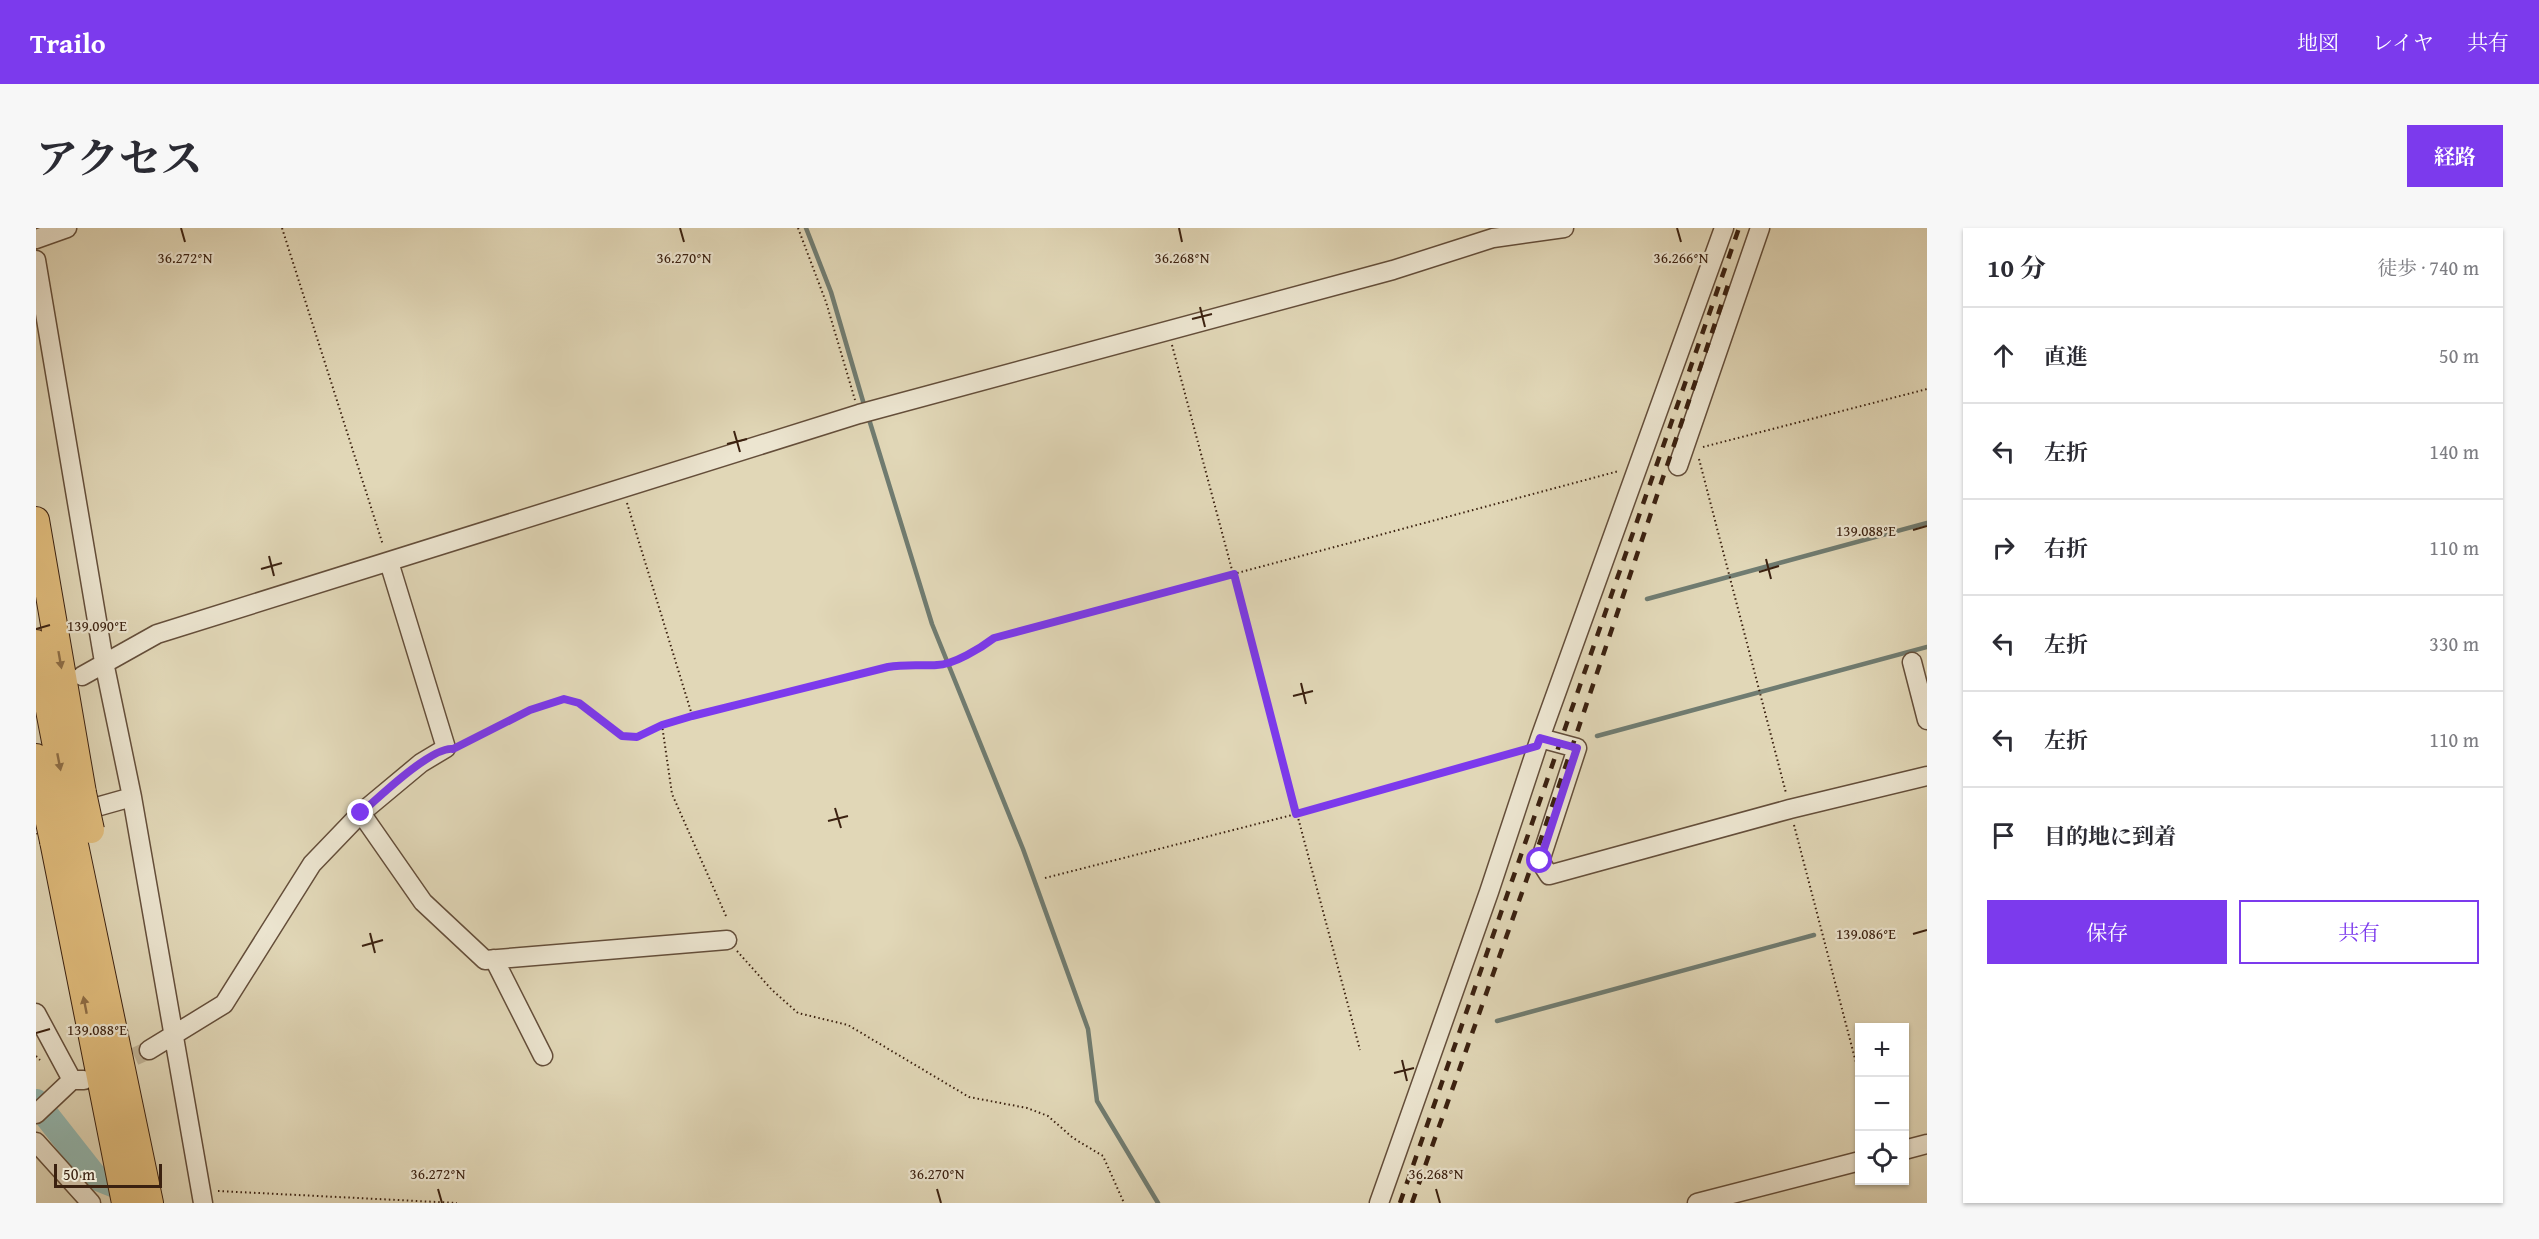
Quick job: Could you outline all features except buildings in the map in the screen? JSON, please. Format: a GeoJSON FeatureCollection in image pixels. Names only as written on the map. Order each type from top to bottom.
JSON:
{"type":"FeatureCollection","features":[{"type":"Feature","properties":{"kind":"highway"},"geometry":{"type":"LineString","coordinates":[[36,520],[65,906],[124,1203]]}},
{"type":"Feature","properties":{"kind":"highway"},"geometry":{"type":"LineString","coordinates":[[36,643],[58,821]]}},
{"type":"Feature","properties":{"kind":"highway"},"geometry":{"type":"LineString","coordinates":[[36,757],[58,821],[150,1203]]}},
{"type":"Feature","properties":{"kind":"street"},"geometry":{"type":"LineString","coordinates":[[36,239],[67,228]]}},
{"type":"Feature","properties":{"kind":"street"},"geometry":{"type":"LineString","coordinates":[[82,676],[157,634],[623,490],[866,412],[1393,270],[1486,233],[1564,228]]}},
{"type":"Feature","properties":{"kind":"street"},"geometry":{"type":"LineString","coordinates":[[1379,1203],[1489,892],[1539,742],[1724,228]]}},
{"type":"Feature","properties":{"kind":"street"},"geometry":{"type":"LineString","coordinates":[[1678,466],[1760,228]]}},
{"type":"Feature","properties":{"kind":"street"},"geometry":{"type":"LineString","coordinates":[[36,260],[104,662],[132,797],[175,1035],[201,1196]]}},
{"type":"Feature","properties":{"kind":"street"},"geometry":{"type":"LineString","coordinates":[[149,1050],[224,1004],[312,864],[361,813],[421,763],[446,748],[388,562]]}},
{"type":"Feature","properties":{"kind":"street"},"geometry":{"type":"LineString","coordinates":[[1912,662],[1927,720]]}},
{"type":"Feature","properties":{"kind":"street"},"geometry":{"type":"LineString","coordinates":[[1539,742],[1577,748],[1540,861],[1549,874],[1790,809],[1927,776]]}},
{"type":"Feature","properties":{"kind":"street"},"geometry":{"type":"LineString","coordinates":[[58,821],[132,797]]}},
{"type":"Feature","properties":{"kind":"street"},"geometry":{"type":"LineString","coordinates":[[361,813],[423,902],[484,960],[727,940]]}},
{"type":"Feature","properties":{"kind":"street"},"geometry":{"type":"LineString","coordinates":[[494,959],[543,1056]]}},
{"type":"Feature","properties":{"kind":"street"},"geometry":{"type":"LineString","coordinates":[[36,1013],[72,1083],[36,1114]]}},
{"type":"Feature","properties":{"kind":"street"},"geometry":{"type":"LineString","coordinates":[[36,1142],[91,1203]]}},
{"type":"Feature","properties":{"kind":"street"},"geometry":{"type":"LineString","coordinates":[[1909,1149],[1927,1144]]}},
{"type":"Feature","properties":{"kind":"street"},"geometry":{"type":"LineString","coordinates":[[1697,1203],[1855,1162]]}},
{"type":"Feature","properties":{"kind":"path"},"geometry":{"type":"LineString","coordinates":[[282,228],[388,562]]}},
{"type":"Feature","properties":{"kind":"path"},"geometry":{"type":"LineString","coordinates":[[798,228],[866,412]]}},
{"type":"Feature","properties":{"kind":"path"},"geometry":{"type":"LineString","coordinates":[[1168,329],[1360,1050]]}},
{"type":"Feature","properties":{"kind":"path"},"geometry":{"type":"LineString","coordinates":[[1860,1077],[1696,448],[1927,389]]}},
{"type":"Feature","properties":{"kind":"path"},"geometry":{"type":"LineString","coordinates":[[446,748],[453,749],[530,710],[564,699],[579,703],[622,736],[637,737],[662,725],[692,716],[888,667],[912,663],[943,664],[978,650],[994,638],[1640,466]]}},
{"type":"Feature","properties":{"kind":"path"},"geometry":{"type":"LineString","coordinates":[[623,490],[692,716]]}},
{"type":"Feature","properties":{"kind":"path"},"geometry":{"type":"LineString","coordinates":[[662,725],[672,794],[726,916]]}},
{"type":"Feature","properties":{"kind":"path"},"geometry":{"type":"LineString","coordinates":[[1045,878],[1296,814],[1539,742]]}},
{"type":"Feature","properties":{"kind":"path"},"geometry":{"type":"LineString","coordinates":[[727,940],[772,990],[798,1012],[848,1025],[969,1097],[1027,1108],[1048,1116],[1072,1137],[1103,1156],[1124,1203]]}},
{"type":"Feature","properties":{"kind":"path"},"geometry":{"type":"LineString","coordinates":[[36,1056],[40,1060]]}},
{"type":"Feature","properties":{"kind":"path"},"geometry":{"type":"LineString","coordinates":[[201,1196],[458,1203]]}},
{"type":"Feature","properties":{"kind":"waterway"},"geometry":{"type":"LineString","coordinates":[[806,228],[831,292],[865,408]]}},
{"type":"Feature","properties":{"kind":"waterway"},"geometry":{"type":"LineString","coordinates":[[868,416],[932,624],[1023,849],[1088,1029],[1097,1101],[1158,1203]]}},
{"type":"Feature","properties":{"kind":"waterway"},"geometry":{"type":"LineString","coordinates":[[1647,599],[1927,523]]}},
{"type":"Feature","properties":{"kind":"waterway"},"geometry":{"type":"LineString","coordinates":[[1597,736],[1927,647]]}},
{"type":"Feature","properties":{"kind":"waterway"},"geometry":{"type":"LineString","coordinates":[[1497,1021],[1814,935]]}},
{"type":"Feature","properties":{"kind":"waterway"},"geometry":{"type":"LineString","coordinates":[[36,1102],[95,1177],[140,1195]]}},
{"type":"Feature","properties":{"kind":"waterway"},"geometry":{"type":"LineString","coordinates":[[86,1191],[95,1177]]}},
{"type":"Feature","properties":{"kind":"tunnel"},"geometry":{"type":"LineString","coordinates":[[110,1068],[149,1050]]}},
{"type":"Feature","properties":{"kind":"railway"},"geometry":{"type":"LineString","coordinates":[[1400,1203],[1739,228]]}},
{"type":"Feature","properties":{"kind":"railway"},"geometry":{"type":"LineString","coordinates":[[1412,1203],[1542,836],[1728,285]]}},
{"type":"Feature","properties":{"kind":"route"},"geometry":{"type":"LineString","coordinates":[[361,813],[421,763],[446,748],[453,749],[530,710],[564,699],[579,703],[622,736],[637,737],[662,725],[692,716],[888,667],[912,663],[939,665],[978,650],[994,638],[1234,574],[1296,814],[1537,746],[1540,738],[1577,748],[1540,861]]}}]}
